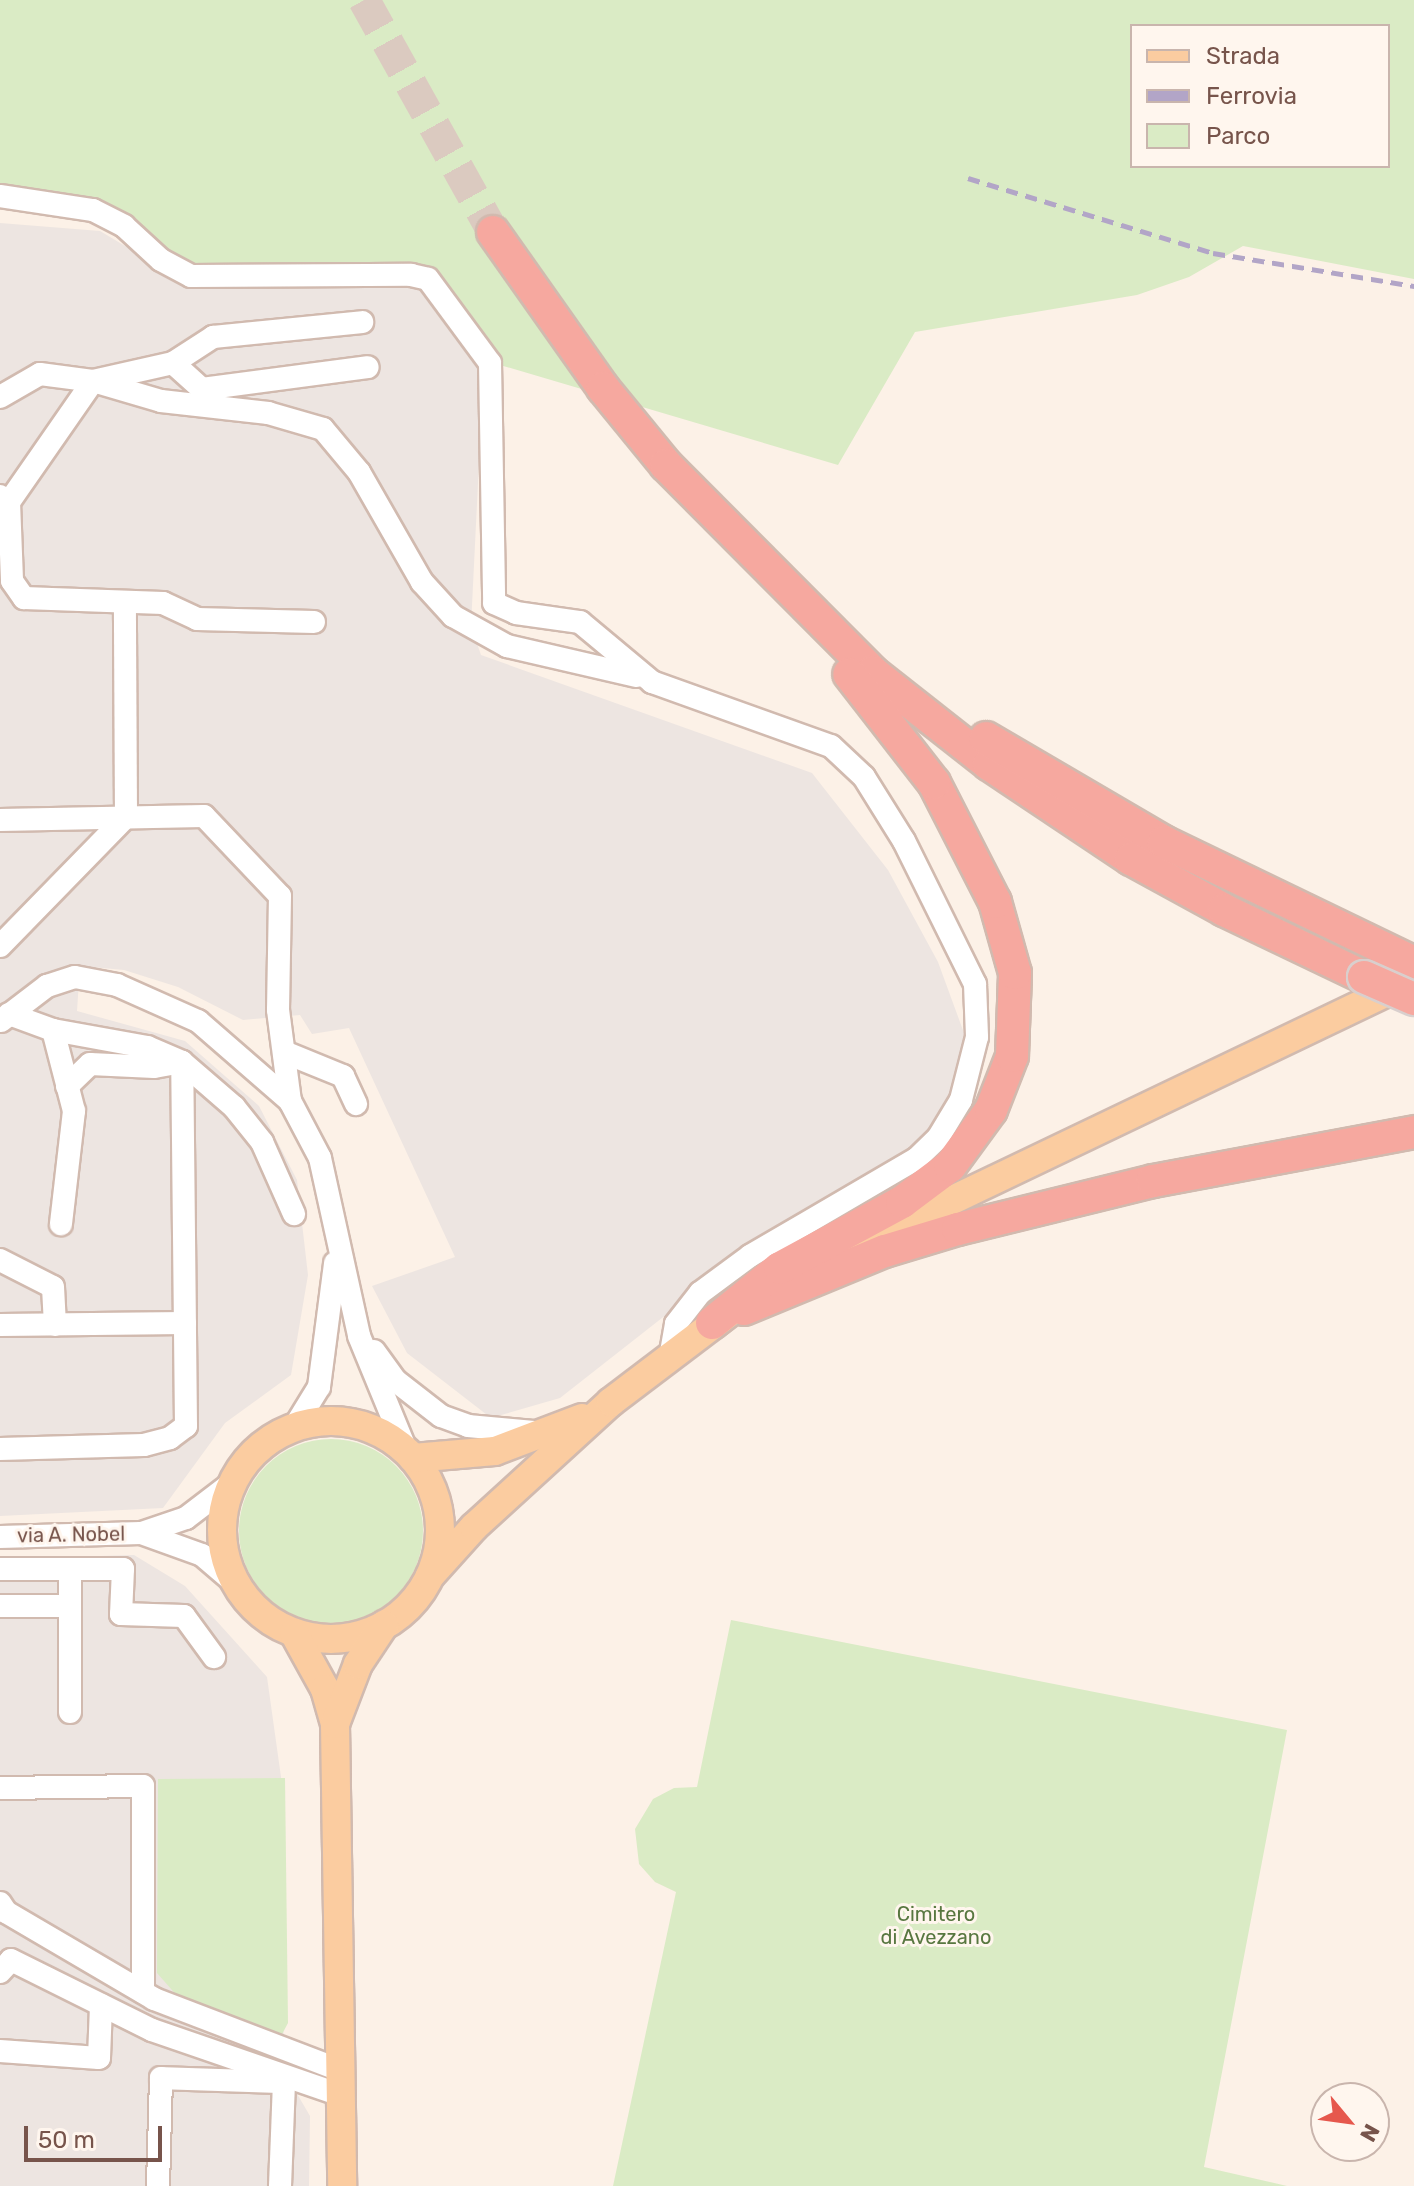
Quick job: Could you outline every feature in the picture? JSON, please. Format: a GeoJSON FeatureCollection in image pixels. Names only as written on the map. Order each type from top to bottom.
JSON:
{"type":"FeatureCollection","features":[{"type":"Feature","properties":{"kind":"highway"},"geometry":{"type":"LineString","coordinates":[[493,232],[603,388],[874,702],[946,802],[1003,925],[1017,1010],[1012,1056],[999,1093],[950,1166],[909,1197],[780,1268],[712,1323]]}},
{"type":"Feature","properties":{"kind":"highway"},"geometry":{"type":"LineString","coordinates":[[721,527],[873,658],[980,734],[1164,842],[1409,966]]}},
{"type":"Feature","properties":{"kind":"highway"},"geometry":{"type":"LineString","coordinates":[[721,527],[862,663],[989,764],[1131,859],[1364,977],[1414,999]]}},
{"type":"Feature","properties":{"kind":"highway"},"geometry":{"type":"LineString","coordinates":[[712,1323],[944,1232],[1153,1181],[1414,1132]]}},
{"type":"Feature","properties":{"kind":"main road"},"geometry":{"type":"LineString","coordinates":[[430,1576],[439,1546],[439,1515],[430,1485],[410,1454],[382,1433],[354,1423],[324,1420],[295,1426],[258,1449],[232,1483],[222,1534],[236,1584],[261,1613],[294,1633],[324,1639],[355,1636],[384,1625],[411,1604],[430,1576],[474,1527],[611,1402],[712,1323],[815,1266],[1409,966]]}},
{"type":"Feature","properties":{"kind":"main road"},"geometry":{"type":"LineString","coordinates":[[410,1454],[495,1451],[562,1427],[611,1402]]}},
{"type":"Feature","properties":{"kind":"main road"},"geometry":{"type":"LineString","coordinates":[[335,1725],[358,1664],[384,1625]]}},
{"type":"Feature","properties":{"kind":"main road"},"geometry":{"type":"LineString","coordinates":[[294,1633],[325,1689],[335,1725],[342,2186]]}},
{"type":"Feature","properties":{"kind":"street"},"geometry":{"type":"LineString","coordinates":[[0,196],[93,210],[124,226],[161,260],[191,276],[411,275],[428,279],[490,363],[491,598],[516,613],[580,622],[643,677]]}},
{"type":"Feature","properties":{"kind":"street"},"geometry":{"type":"LineString","coordinates":[[314,622],[197,619],[163,603],[24,598],[12,581],[4,499],[93,381],[173,363],[213,337],[362,322]]}},
{"type":"Feature","properties":{"kind":"street"},"geometry":{"type":"LineString","coordinates":[[173,363],[202,389],[368,367]]}},
{"type":"Feature","properties":{"kind":"street"},"geometry":{"type":"LineString","coordinates":[[0,397],[40,374],[93,381],[161,401],[268,413],[323,429],[359,472],[422,582],[453,616],[507,646],[643,677],[812,736],[846,757],[878,798],[969,964],[978,1006],[969,1079],[938,1138],[908,1164],[716,1279],[680,1316],[671,1353]]}},
{"type":"Feature","properties":{"kind":"street"},"geometry":{"type":"LineString","coordinates":[[0,946],[126,817],[125,602]]}},
{"type":"Feature","properties":{"kind":"street"},"geometry":{"type":"LineString","coordinates":[[0,820],[204,816],[280,896],[278,1010],[290,1101],[320,1158],[354,1317],[410,1454]]}},
{"type":"Feature","properties":{"kind":"street"},"geometry":{"type":"LineString","coordinates":[[5,1018],[47,986],[75,977],[117,985],[198,1021],[290,1101]]}},
{"type":"Feature","properties":{"kind":"street"},"geometry":{"type":"LineString","coordinates":[[5,1018],[147,1047],[182,1062],[234,1107],[262,1142],[294,1214]]}},
{"type":"Feature","properties":{"kind":"street"},"geometry":{"type":"LineString","coordinates":[[53,1030],[74,1111],[61,1224]]}},
{"type":"Feature","properties":{"kind":"street"},"geometry":{"type":"LineString","coordinates":[[284,1052],[343,1076],[356,1104]]}},
{"type":"Feature","properties":{"kind":"street"},"geometry":{"type":"LineString","coordinates":[[67,1086],[90,1064],[154,1067],[182,1062]]}},
{"type":"Feature","properties":{"kind":"street"},"geometry":{"type":"LineString","coordinates":[[0,1449],[144,1445],[170,1438],[186,1426],[182,1062]]}},
{"type":"Feature","properties":{"kind":"street"},"geometry":{"type":"LineString","coordinates":[[295,1426],[319,1387],[325,1360],[337,1238]]}},
{"type":"Feature","properties":{"kind":"street"},"geometry":{"type":"LineString","coordinates":[[0,1260],[53,1287],[55,1325]]}},
{"type":"Feature","properties":{"kind":"street"},"geometry":{"type":"LineString","coordinates":[[354,1317],[396,1381],[441,1416],[500,1432],[562,1427]]}},
{"type":"Feature","properties":{"kind":"street"},"geometry":{"type":"LineString","coordinates":[[0,1325],[185,1323]]}},
{"type":"Feature","properties":{"kind":"street"},"geometry":{"type":"LineString","coordinates":[[141,1533],[186,1518],[232,1483]]}},
{"type":"Feature","properties":{"kind":"street"},"geometry":{"type":"LineString","coordinates":[[141,1533],[202,1555],[236,1584]]}},
{"type":"Feature","properties":{"kind":"street","name":"via A. Nobel"},"geometry":{"type":"LineString","coordinates":[[0,1537],[141,1533]]}},
{"type":"Feature","properties":{"kind":"street"},"geometry":{"type":"LineString","coordinates":[[0,1569],[123,1569],[121,1614],[184,1616],[214,1657]]}},
{"type":"Feature","properties":{"kind":"street"},"geometry":{"type":"LineString","coordinates":[[70,1569],[70,1712]]}},
{"type":"Feature","properties":{"kind":"street"},"geometry":{"type":"LineString","coordinates":[[0,1606],[70,1606]]}},
{"type":"Feature","properties":{"kind":"street"},"geometry":{"type":"LineString","coordinates":[[0,1788],[143,1786],[143,1992]]}},
{"type":"Feature","properties":{"kind":"street"},"geometry":{"type":"LineString","coordinates":[[0,1903],[6,1912],[143,1992],[341,2083]]}},
{"type":"Feature","properties":{"kind":"street"},"geometry":{"type":"LineString","coordinates":[[0,1972],[11,1960],[152,2030],[341,2083]]}},
{"type":"Feature","properties":{"kind":"street"},"geometry":{"type":"LineString","coordinates":[[0,2051],[99,2058],[101,2005]]}},
{"type":"Feature","properties":{"kind":"street"},"geometry":{"type":"LineString","coordinates":[[158,2186],[161,2078],[284,2082],[280,2186]]}},
{"type":"Feature","properties":{"kind":"shaded area"},"geometry":{"type":"Polygon","coordinates":[[[0,223],[100,231],[187,283],[420,280],[484,361],[471,626],[481,655],[812,773],[888,870],[938,962],[964,1033],[954,1108],[909,1162],[704,1285],[560,1398],[491,1418],[407,1353],[372,1286],[455,1257],[349,1028],[312,1034],[300,1015],[243,1020],[178,987],[124,970],[80,966],[77,1011],[185,1041],[259,1106],[297,1180],[308,1275],[291,1375],[225,1423],[163,1508],[0,1516],[0,223]]]}},
{"type":"Feature","properties":{"kind":"shaded area"},"geometry":{"type":"Polygon","coordinates":[[[134,1555],[185,1586],[267,1677],[281,1777],[284,2085],[296,2092],[310,2116],[309,2186],[0,2186],[0,1559],[134,1555]]]}},
{"type":"Feature","properties":{"kind":"green space"},"geometry":{"type":"Polygon","coordinates":[[[0,0],[1414,0],[1414,279],[1243,246],[1189,277],[1137,295],[915,332],[838,465],[500,365],[440,281],[189,272],[129,219],[0,189],[0,0]]]}},
{"type":"Feature","properties":{"kind":"green space"},"geometry":{"type":"Polygon","coordinates":[[[331,1439],[366,1446],[396,1466],[416,1496],[423,1531],[416,1566],[396,1596],[366,1616],[331,1623],[296,1616],[266,1596],[246,1566],[239,1531],[246,1496],[266,1466],[296,1446],[331,1439]]]}},
{"type":"Feature","properties":{"kind":"green space","name":"Cimitero di Avezzano"},"geometry":{"type":"Polygon","coordinates":[[[731,1620],[1287,1730],[1204,2167],[1287,2186],[613,2186],[676,1892],[655,1882],[639,1864],[635,1829],[653,1799],[674,1788],[697,1787],[731,1620]]]}},
{"type":"Feature","properties":{"kind":"green space"},"geometry":{"type":"Polygon","coordinates":[[[285,1778],[288,2023],[280,2038],[179,1998],[157,1973],[158,1779],[285,1778]]]}},
{"type":"Feature","properties":{"kind":"tunnel"},"geometry":{"type":"LineString","coordinates":[[364,0],[493,232]]}},
{"type":"Feature","properties":{"kind":"railway"},"geometry":{"type":"LineString","coordinates":[[968,178],[1213,253],[1414,286]]}}]}
